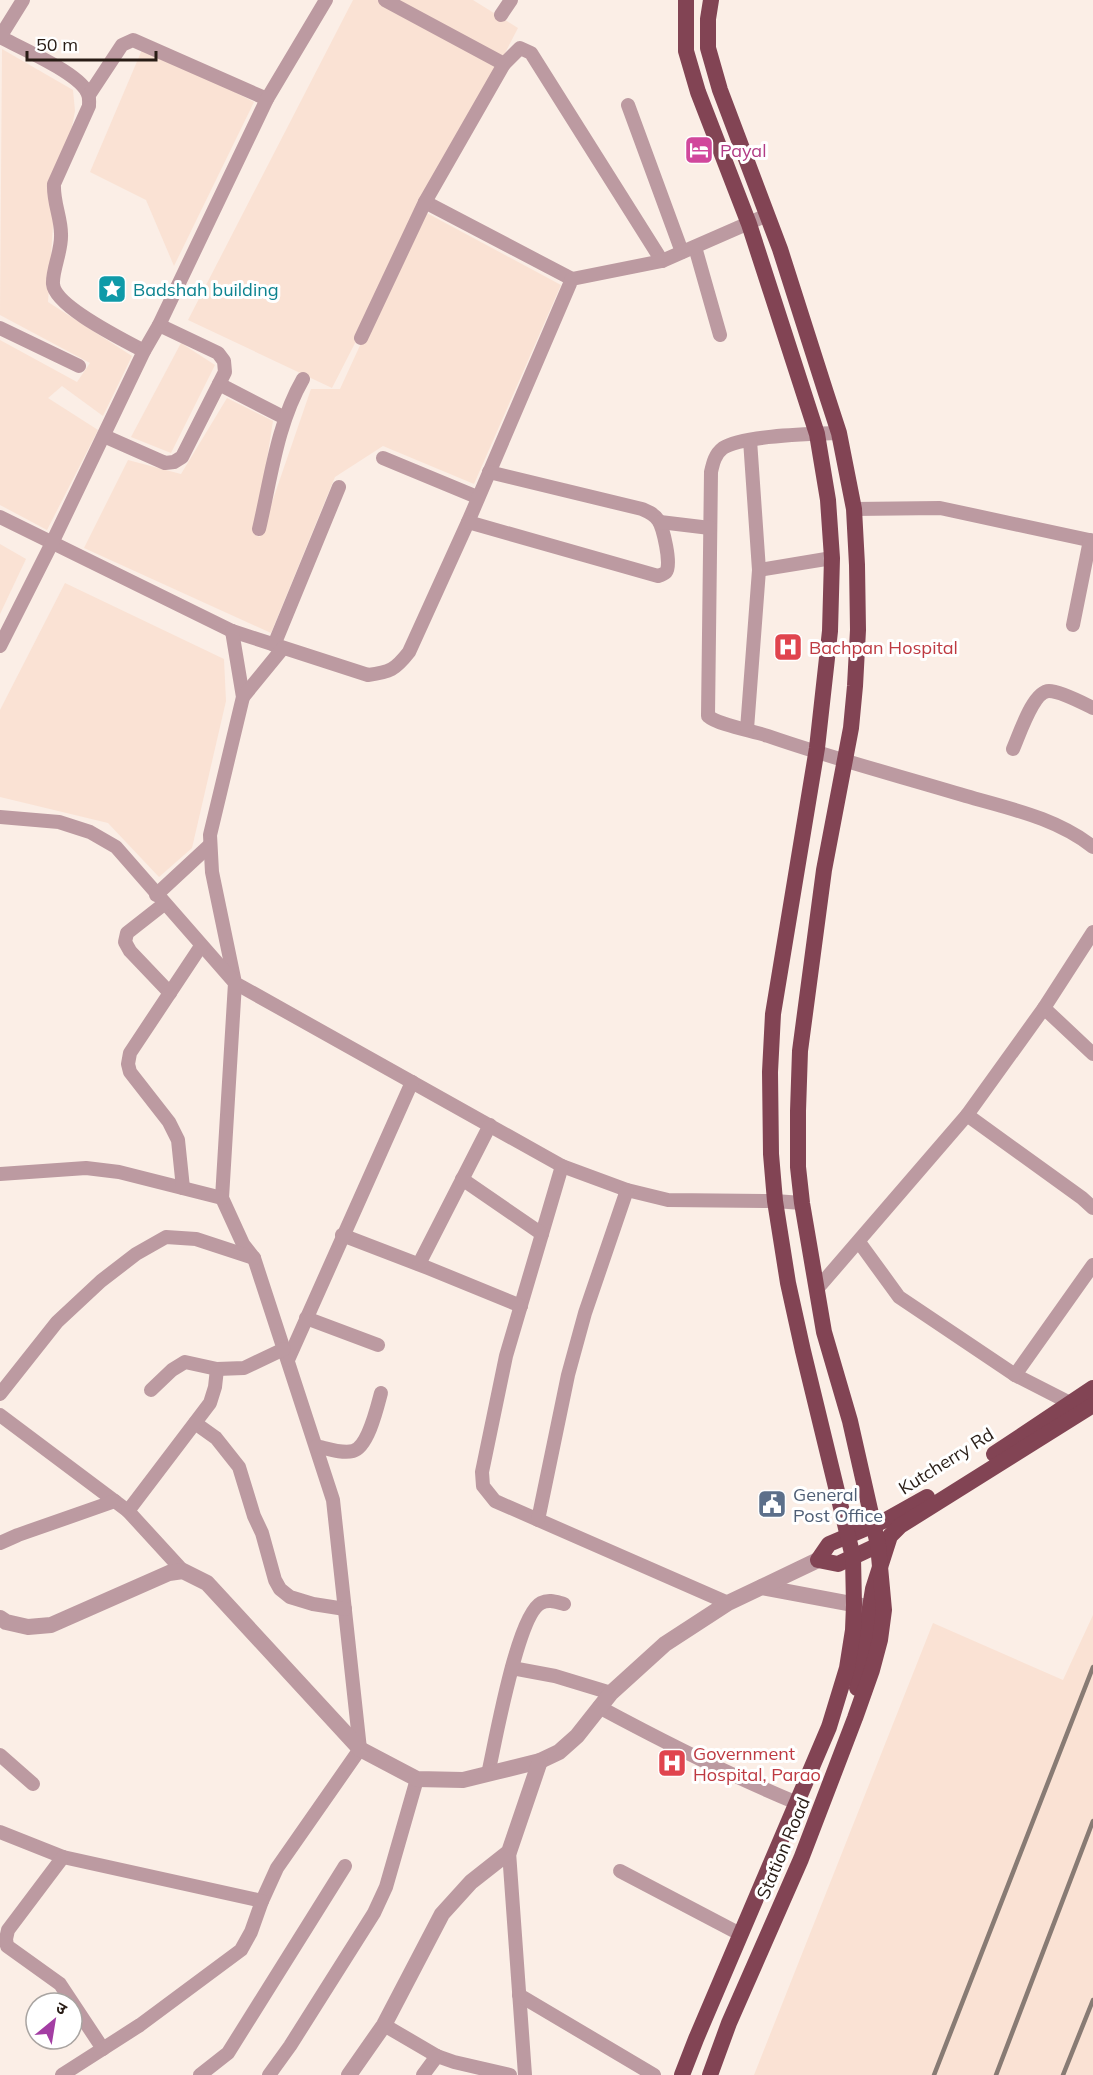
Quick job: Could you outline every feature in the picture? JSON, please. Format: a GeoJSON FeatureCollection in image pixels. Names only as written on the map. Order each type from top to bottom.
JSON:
{"type":"FeatureCollection","features":[{"type":"Feature","properties":{"kind":"highway","name":"Station Road"},"geometry":{"type":"LineString","coordinates":[[682,2075],[829,1727],[847,1668],[854,1605],[853,1557],[802,1351],[788,1283],[775,1201],[771,1154],[770,1072],[773,1014],[816,753],[830,631],[832,558],[828,500],[817,434],[749,224],[698,92],[686,51],[686,0]]}},
{"type":"Feature","properties":{"kind":"highway"},"geometry":{"type":"LineString","coordinates":[[696,0],[696,45],[720,115],[774,249],[827,417],[841,478],[849,567],[849,636],[833,776],[810,899],[799,979],[793,1031],[787,1134],[804,1273],[823,1362],[865,1515],[878,1574]]}},
{"type":"Feature","properties":{"kind":"highway","name":"Station Road"},"geometry":{"type":"LineString","coordinates":[[710,2075],[729,2023],[801,1859],[855,1718],[872,1670],[880,1640],[884,1610],[874,1525],[849,1420],[824,1332],[802,1203],[798,1144],[800,1051],[824,870],[852,717],[858,630],[854,509],[838,433],[767,215],[720,90],[708,48],[708,19],[711,0]]}},
{"type":"Feature","properties":{"kind":"highway"},"geometry":{"type":"LineString","coordinates":[[693,2075],[761,1905],[824,1759],[846,1698],[863,1615],[865,1591],[853,1516],[811,1357],[782,1192],[777,1145],[780,1021],[826,744],[837,644],[839,537],[828,454],[817,409],[769,260],[765,251],[755,244]]}},
{"type":"Feature","properties":{"kind":"highway","name":"Kutcherry Rd"},"geometry":{"type":"LineString","coordinates":[[818,1560],[829,1544],[874,1525],[920,1501],[1093,1388]]}},
{"type":"Feature","properties":{"kind":"highway"},"geometry":{"type":"LineString","coordinates":[[702,2075],[824,1781],[849,1715],[860,1677],[873,1589],[890,1536],[900,1526],[1093,1405]]}},
{"type":"Feature","properties":{"kind":"highway"},"geometry":{"type":"LineString","coordinates":[[818,1560],[838,1564],[920,1525],[1093,1418]]}},
{"type":"Feature","properties":{"kind":"street"},"geometry":{"type":"LineString","coordinates":[[23,0],[0,37],[66,73],[83,86],[89,95]]}},
{"type":"Feature","properties":{"kind":"street"},"geometry":{"type":"LineString","coordinates":[[0,646],[144,351],[159,325],[267,99],[326,0]]}},
{"type":"Feature","properties":{"kind":"street"},"geometry":{"type":"LineString","coordinates":[[385,0],[504,64]]}},
{"type":"Feature","properties":{"kind":"street"},"geometry":{"type":"LineString","coordinates":[[501,15],[511,0]]}},
{"type":"Feature","properties":{"kind":"street"},"geometry":{"type":"LineString","coordinates":[[144,351],[67,306],[55,293],[52,283],[60,255],[62,236],[60,216],[54,198],[54,184],[89,106],[89,95],[122,45],[133,40],[267,99]]}},
{"type":"Feature","properties":{"kind":"street"},"geometry":{"type":"LineString","coordinates":[[361,338],[425,202],[504,64],[520,48],[531,53],[662,261]]}},
{"type":"Feature","properties":{"kind":"street"},"geometry":{"type":"LineString","coordinates":[[628,105],[682,252]]}},
{"type":"Feature","properties":{"kind":"street"},"geometry":{"type":"LineString","coordinates":[[425,202],[572,279],[662,261],[767,215]]}},
{"type":"Feature","properties":{"kind":"street"},"geometry":{"type":"LineString","coordinates":[[695,247],[720,335]]}},
{"type":"Feature","properties":{"kind":"street"},"geometry":{"type":"LineString","coordinates":[[0,517],[232,631],[368,675],[388,672],[409,652],[468,522],[572,279]]}},
{"type":"Feature","properties":{"kind":"street"},"geometry":{"type":"LineString","coordinates":[[104,436],[165,463],[174,462],[182,457],[225,372],[224,361],[218,353],[159,325]]}},
{"type":"Feature","properties":{"kind":"street"},"geometry":{"type":"LineString","coordinates":[[0,328],[79,366]]}},
{"type":"Feature","properties":{"kind":"street"},"geometry":{"type":"LineString","coordinates":[[259,528],[285,418],[303,379]]}},
{"type":"Feature","properties":{"kind":"street"},"geometry":{"type":"LineString","coordinates":[[219,384],[285,418]]}},
{"type":"Feature","properties":{"kind":"street"},"geometry":{"type":"LineString","coordinates":[[838,433],[750,440],[730,445],[715,456],[711,472],[708,716],[713,721],[747,729],[816,753],[1030,814],[1072,831],[1093,847]]}},
{"type":"Feature","properties":{"kind":"street"},"geometry":{"type":"LineString","coordinates":[[747,729],[759,570],[750,440]]}},
{"type":"Feature","properties":{"kind":"street"},"geometry":{"type":"LineString","coordinates":[[383,458],[477,497]]}},
{"type":"Feature","properties":{"kind":"street"},"geometry":{"type":"LineString","coordinates":[[468,522],[658,576],[668,570],[669,561],[660,522],[653,514],[642,509],[489,472]]}},
{"type":"Feature","properties":{"kind":"street"},"geometry":{"type":"LineString","coordinates":[[62,2075],[140,2025],[241,1950],[251,1932],[277,1868],[360,1749],[333,1500],[254,1258],[243,1244],[222,1198],[235,983],[212,872],[210,845],[210,835],[243,697],[278,647],[339,487]]}},
{"type":"Feature","properties":{"kind":"street"},"geometry":{"type":"LineString","coordinates":[[854,509],[940,508],[1092,541],[1073,625]]}},
{"type":"Feature","properties":{"kind":"street"},"geometry":{"type":"LineString","coordinates":[[660,522],[710,528]]}},
{"type":"Feature","properties":{"kind":"street"},"geometry":{"type":"LineString","coordinates":[[759,570],[832,558]]}},
{"type":"Feature","properties":{"kind":"street"},"geometry":{"type":"LineString","coordinates":[[232,631],[243,697]]}},
{"type":"Feature","properties":{"kind":"street"},"geometry":{"type":"LineString","coordinates":[[1013,749],[1034,702],[1041,694],[1049,691],[1093,708]]}},
{"type":"Feature","properties":{"kind":"street"},"geometry":{"type":"LineString","coordinates":[[0,817],[59,822],[90,832],[116,847],[235,983],[562,1166],[627,1190],[668,1200],[802,1203]]}},
{"type":"Feature","properties":{"kind":"street"},"geometry":{"type":"LineString","coordinates":[[170,993],[130,951],[125,942],[127,933],[210,845]]}},
{"type":"Feature","properties":{"kind":"street"},"geometry":{"type":"LineString","coordinates":[[817,1289],[967,1115],[1044,1008],[1093,933]]}},
{"type":"Feature","properties":{"kind":"street"},"geometry":{"type":"LineString","coordinates":[[183,1188],[178,1140],[169,1122],[130,1072],[128,1064],[130,1053],[201,946]]}},
{"type":"Feature","properties":{"kind":"street"},"geometry":{"type":"LineString","coordinates":[[1044,1008],[1093,1054]]}},
{"type":"Feature","properties":{"kind":"street"},"geometry":{"type":"LineString","coordinates":[[151,1390],[172,1370],[185,1362],[217,1369],[244,1368],[286,1354],[306,1318],[412,1082]]}},
{"type":"Feature","properties":{"kind":"street"},"geometry":{"type":"LineString","coordinates":[[967,1115],[1093,1208]]}},
{"type":"Feature","properties":{"kind":"street"},"geometry":{"type":"LineString","coordinates":[[419,1264],[490,1125]]}},
{"type":"Feature","properties":{"kind":"street"},"geometry":{"type":"LineString","coordinates":[[562,1166],[506,1356],[482,1472],[483,1486],[495,1501],[728,1603]]}},
{"type":"Feature","properties":{"kind":"street"},"geometry":{"type":"LineString","coordinates":[[0,1174],[86,1168],[118,1172],[222,1198]]}},
{"type":"Feature","properties":{"kind":"street"},"geometry":{"type":"LineString","coordinates":[[462,1179],[542,1234]]}},
{"type":"Feature","properties":{"kind":"street"},"geometry":{"type":"LineString","coordinates":[[538,1520],[568,1375],[585,1313],[627,1190]]}},
{"type":"Feature","properties":{"kind":"street"},"geometry":{"type":"LineString","coordinates":[[342,1235],[521,1306]]}},
{"type":"Feature","properties":{"kind":"street"},"geometry":{"type":"LineString","coordinates":[[0,1394],[57,1322],[101,1281],[136,1254],[166,1237],[195,1239],[254,1258]]}},
{"type":"Feature","properties":{"kind":"street"},"geometry":{"type":"LineString","coordinates":[[859,1242],[899,1297],[1015,1375],[1070,1403]]}},
{"type":"Feature","properties":{"kind":"street"},"geometry":{"type":"LineString","coordinates":[[1015,1375],[1093,1265]]}},
{"type":"Feature","properties":{"kind":"street"},"geometry":{"type":"LineString","coordinates":[[306,1318],[378,1345]]}},
{"type":"Feature","properties":{"kind":"street"},"geometry":{"type":"LineString","coordinates":[[128,1511],[210,1403],[215,1388],[217,1369]]}},
{"type":"Feature","properties":{"kind":"street"},"geometry":{"type":"LineString","coordinates":[[315,1446],[339,1451],[353,1451],[361,1447],[367,1437],[381,1394]]}},
{"type":"Feature","properties":{"kind":"street"},"geometry":{"type":"LineString","coordinates":[[0,1415],[128,1511],[183,1571],[207,1583],[360,1749],[417,1779],[463,1780],[540,1761],[559,1752],[577,1736],[611,1693],[665,1644],[728,1603],[818,1560]]}},
{"type":"Feature","properties":{"kind":"street"},"geometry":{"type":"LineString","coordinates":[[195,1424],[216,1438],[239,1467],[254,1516],[262,1533],[275,1580],[280,1589],[290,1597],[312,1604],[345,1609]]}},
{"type":"Feature","properties":{"kind":"street"},"geometry":{"type":"LineString","coordinates":[[0,1543],[115,1501]]}},
{"type":"Feature","properties":{"kind":"street"},"geometry":{"type":"LineString","coordinates":[[0,1618],[6,1622],[28,1627],[51,1625],[168,1573],[183,1571]]}},
{"type":"Feature","properties":{"kind":"street"},"geometry":{"type":"LineString","coordinates":[[762,1587],[884,1610]]}},
{"type":"Feature","properties":{"kind":"street"},"geometry":{"type":"LineString","coordinates":[[488,1774],[512,1668],[532,1612],[540,1604],[550,1601],[564,1604]]}},
{"type":"Feature","properties":{"kind":"street"},"geometry":{"type":"LineString","coordinates":[[512,1668],[555,1676],[611,1693]]}},
{"type":"Feature","properties":{"kind":"street"},"geometry":{"type":"LineString","coordinates":[[598,1707],[694,1757],[797,1803]]}},
{"type":"Feature","properties":{"kind":"street"},"geometry":{"type":"LineString","coordinates":[[0,1755],[33,1784]]}},
{"type":"Feature","properties":{"kind":"street"},"geometry":{"type":"LineString","coordinates":[[525,2075],[509,1852],[540,1761]]}},
{"type":"Feature","properties":{"kind":"street"},"geometry":{"type":"LineString","coordinates":[[269,2075],[291,2046],[374,1912],[386,1887],[417,1779]]}},
{"type":"Feature","properties":{"kind":"street"},"geometry":{"type":"LineString","coordinates":[[0,1832],[63,1857],[262,1901]]}},
{"type":"Feature","properties":{"kind":"street"},"geometry":{"type":"LineString","coordinates":[[349,2075],[384,2025],[442,1914],[471,1882],[509,1852]]}},
{"type":"Feature","properties":{"kind":"street"},"geometry":{"type":"LineString","coordinates":[[63,1857],[8,1930],[7,1946],[60,1984],[103,2049]]}},
{"type":"Feature","properties":{"kind":"street"},"geometry":{"type":"LineString","coordinates":[[200,2075],[228,2053],[345,1866]]}},
{"type":"Feature","properties":{"kind":"street"},"geometry":{"type":"LineString","coordinates":[[620,1870],[740,1934]]}},
{"type":"Feature","properties":{"kind":"street"},"geometry":{"type":"LineString","coordinates":[[519,1995],[654,2075]]}},
{"type":"Feature","properties":{"kind":"street"},"geometry":{"type":"LineString","coordinates":[[384,2025],[437,2056],[510,2075]]}},
{"type":"Feature","properties":{"kind":"street"},"geometry":{"type":"LineString","coordinates":[[423,2075],[437,2056]]}},
{"type":"Feature","properties":{"kind":"shaded area"},"geometry":{"type":"Polygon","coordinates":[[[353,0],[473,0],[518,28],[423,211],[561,285],[474,484],[383,446],[335,477],[271,633],[84,548],[128,460],[181,474],[227,398],[273,421],[255,535],[260,537],[311,389],[340,389],[412,232],[332,388],[188,320],[353,0]]]}},
{"type":"Feature","properties":{"kind":"shaded area"},"geometry":{"type":"Polygon","coordinates":[[[144,45],[254,102],[174,266],[146,200],[90,172],[144,45]]]}},
{"type":"Feature","properties":{"kind":"shaded area"},"geometry":{"type":"Polygon","coordinates":[[[2,49],[73,90],[75,111],[53,225],[48,302],[132,356],[103,416],[62,386],[48,398],[98,430],[47,530],[0,505],[0,340],[77,382],[90,363],[0,315],[2,49]]]}},
{"type":"Feature","properties":{"kind":"shaded area"},"geometry":{"type":"Polygon","coordinates":[[[181,343],[215,365],[171,453],[131,437],[181,343]]]}},
{"type":"Feature","properties":{"kind":"shaded area"},"geometry":{"type":"Polygon","coordinates":[[[0,544],[26,559],[0,614],[0,544]]]}},
{"type":"Feature","properties":{"kind":"shaded area"},"geometry":{"type":"Polygon","coordinates":[[[65,583],[224,659],[226,701],[192,848],[159,877],[108,823],[0,797],[0,710],[65,583]]]}},
{"type":"Feature","properties":{"kind":"shaded area"},"geometry":{"type":"Polygon","coordinates":[[[1093,1615],[1093,2075],[754,2075],[933,1623],[1063,1680],[1093,1615]]]}},
{"type":"Feature","properties":{"kind":"railway"},"geometry":{"type":"LineString","coordinates":[[934,2075],[1093,1667]]}},
{"type":"Feature","properties":{"kind":"railway"},"geometry":{"type":"LineString","coordinates":[[996,2075],[1093,1821]]}},
{"type":"Feature","properties":{"kind":"railway"},"geometry":{"type":"LineString","coordinates":[[1063,2075],[1093,2000]]}},
{"type":"Feature","properties":{"kind":"place","name":"Payal"},"geometry":{"type":"Point","coordinates":[699,150]}},
{"type":"Feature","properties":{"kind":"place","name":"Badshah building"},"geometry":{"type":"Point","coordinates":[112,289]}},
{"type":"Feature","properties":{"kind":"place","name":"Bachpan Hospital"},"geometry":{"type":"Point","coordinates":[788,647]}},
{"type":"Feature","properties":{"kind":"place","name":"General Post Office"},"geometry":{"type":"Point","coordinates":[772,1504]}},
{"type":"Feature","properties":{"kind":"place","name":"Government Hospital, Parao"},"geometry":{"type":"Point","coordinates":[672,1763]}}]}
